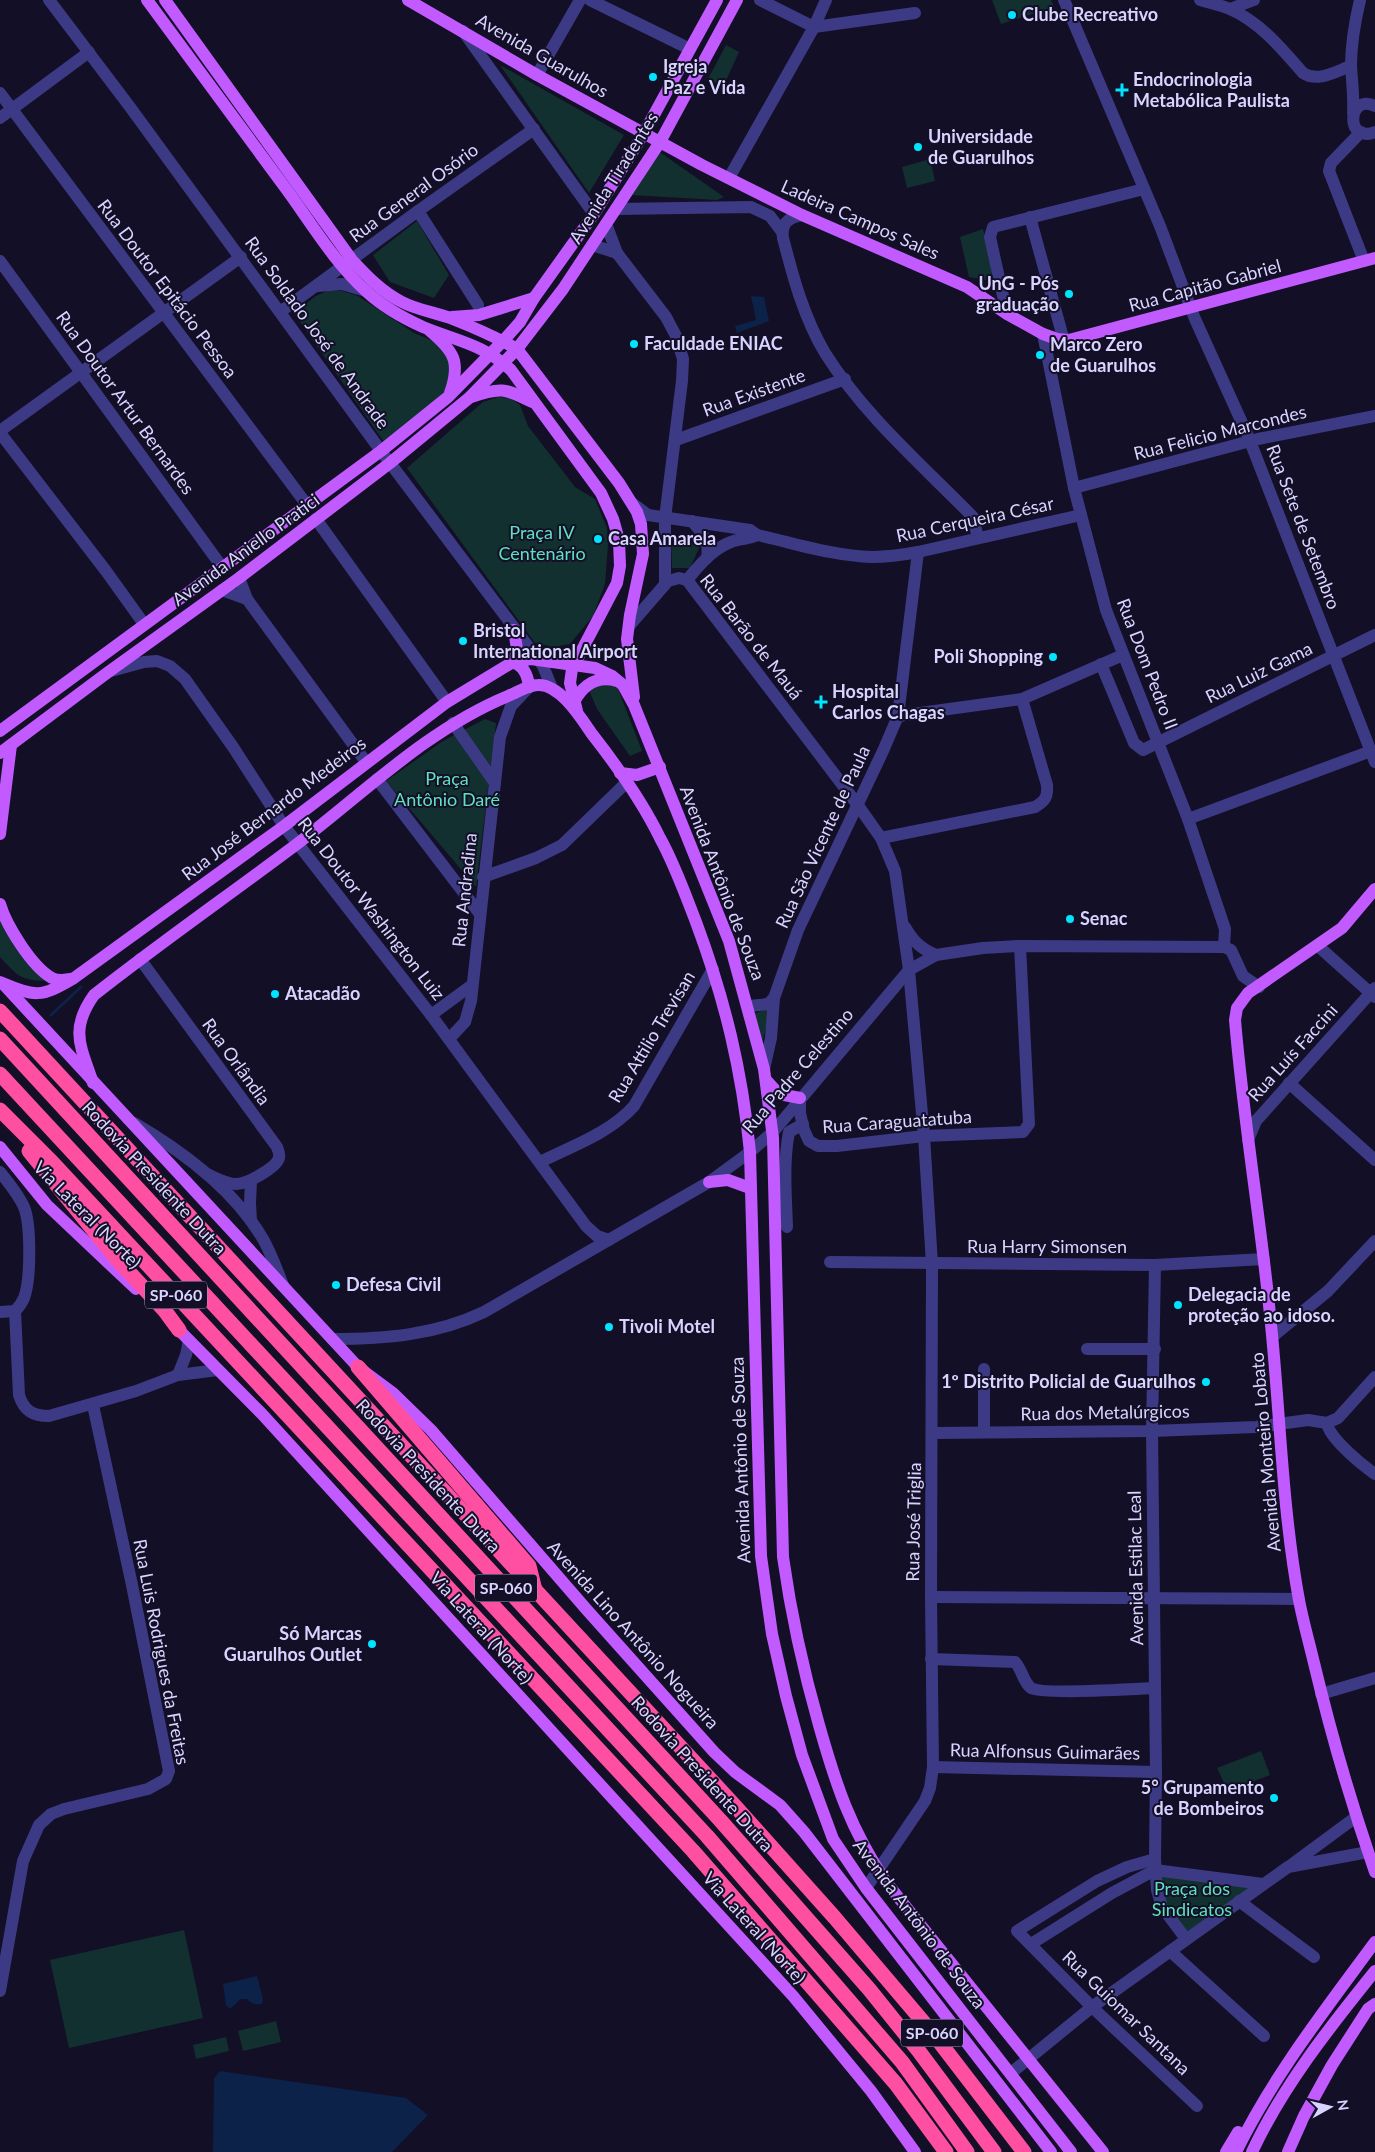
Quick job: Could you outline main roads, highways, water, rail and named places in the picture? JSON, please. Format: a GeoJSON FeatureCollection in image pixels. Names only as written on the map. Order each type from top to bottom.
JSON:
{"type":"FeatureCollection","features":[{"type":"Feature","properties":{"kind":"highway","name":"Rodovia Presidente Dutra"},"geometry":{"type":"LineString","coordinates":[[0,1011],[536,1591],[835,1918],[931,2031],[1024,2152]]}},
{"type":"Feature","properties":{"kind":"highway","name":"Rodovia Presidente Dutra"},"geometry":{"type":"LineString","coordinates":[[0,1039],[720,1820],[869,1989],[918,2050],[994,2152]]}},
{"type":"Feature","properties":{"kind":"highway","name":"SP-060"},"geometry":{"type":"LineString","coordinates":[[0,1074],[706,1836],[902,2062],[967,2152]]}},
{"type":"Feature","properties":{"kind":"highway","name":"SP-060"},"geometry":{"type":"LineString","coordinates":[[0,1098],[52,1162]]}},
{"type":"Feature","properties":{"kind":"highway","name":"SP-060"},"geometry":{"type":"LineString","coordinates":[[0,1110],[52,1162],[693,1851],[896,2084],[946,2152]]}},
{"type":"Feature","properties":{"kind":"highway"},"geometry":{"type":"LineString","coordinates":[[0,1115],[117,1259],[165,1311],[184,1335]]}},
{"type":"Feature","properties":{"kind":"highway"},"geometry":{"type":"LineString","coordinates":[[358,1367],[529,1566],[536,1591]]}},
{"type":"Feature","properties":{"kind":"main road"},"geometry":{"type":"LineString","coordinates":[[147,0],[347,264]]}},
{"type":"Feature","properties":{"kind":"main road"},"geometry":{"type":"LineString","coordinates":[[165,0],[366,291],[391,310],[424,327],[447,346],[454,358],[456,375],[448,397]]}},
{"type":"Feature","properties":{"kind":"main road","name":"Avenida Guarulhos"},"geometry":{"type":"LineString","coordinates":[[408,0],[536,75],[660,142]]}},
{"type":"Feature","properties":{"kind":"main road","name":"Avenida Tiradentes"},"geometry":{"type":"LineString","coordinates":[[491,354],[520,322],[534,298],[594,214],[644,133],[717,0]]}},
{"type":"Feature","properties":{"kind":"main road","name":"Avenida Tiradentes"},"geometry":{"type":"LineString","coordinates":[[503,363],[517,349],[563,289],[660,142],[737,0]]}},
{"type":"Feature","properties":{"kind":"main road","name":"Ladeira Campos Sales"},"geometry":{"type":"LineString","coordinates":[[660,142],[802,216],[968,287],[1007,314],[1043,334]]}},
{"type":"Feature","properties":{"kind":"main road","name":"Rua Capitão Gabriel"},"geometry":{"type":"LineString","coordinates":[[1043,334],[1064,341],[1369,260]]}},
{"type":"Feature","properties":{"kind":"main road","name":"Avenida Antônio de Souza"},"geometry":{"type":"LineString","coordinates":[[347,264],[392,297],[418,309],[449,318],[504,341],[517,349],[632,503],[641,524],[643,554],[629,626],[628,656],[634,705]]}},
{"type":"Feature","properties":{"kind":"main road"},"geometry":{"type":"LineString","coordinates":[[449,318],[479,315],[534,298]]}},
{"type":"Feature","properties":{"kind":"main road","name":"Avenida Antônio de Souza"},"geometry":{"type":"LineString","coordinates":[[424,327],[472,344],[503,363],[601,493],[613,519],[619,540],[620,566],[617,583],[574,664],[570,683],[578,715]]}},
{"type":"Feature","properties":{"kind":"main road","name":"Avenida Aniello Pratici"},"geometry":{"type":"LineString","coordinates":[[0,731],[381,451],[448,397],[491,354]]}},
{"type":"Feature","properties":{"kind":"main road","name":"Avenida Aniello Pratici"},"geometry":{"type":"LineString","coordinates":[[0,753],[222,590],[390,463],[469,398],[503,363]]}},
{"type":"Feature","properties":{"kind":"main road"},"geometry":{"type":"LineString","coordinates":[[469,398],[486,392],[502,390],[511,391],[536,405]]}},
{"type":"Feature","properties":{"kind":"main road"},"geometry":{"type":"LineString","coordinates":[[93,1084],[79,1039],[80,1019],[94,996],[170,936],[297,843],[377,779],[452,723],[487,704],[529,687],[524,670],[513,662],[517,649],[514,630]]}},
{"type":"Feature","properties":{"kind":"main road","name":"Rua José Bernardo Medeiros"},"geometry":{"type":"LineString","coordinates":[[0,982],[24,992],[43,994],[74,978],[284,826],[447,702],[513,662],[526,658],[574,664]]}},
{"type":"Feature","properties":{"kind":"main road","name":"Avenida Antônio de Souza"},"geometry":{"type":"LineString","coordinates":[[574,664],[604,672],[619,682],[628,692],[729,941],[764,1068],[772,1132],[783,1557],[804,1671],[834,1779],[856,1832],[878,1869],[1103,2152]]}},
{"type":"Feature","properties":{"kind":"main road"},"geometry":{"type":"LineString","coordinates":[[574,702],[586,686],[597,680],[608,679],[619,682]]}},
{"type":"Feature","properties":{"kind":"main road","name":"Avenida Antônio de Souza"},"geometry":{"type":"LineString","coordinates":[[529,687],[539,685],[552,688],[561,695],[624,778],[660,836],[674,866],[713,970],[739,1066],[744,1091],[750,1152],[761,1556],[772,1634],[786,1696],[818,1801],[833,1839],[866,1888],[1071,2152]]}},
{"type":"Feature","properties":{"kind":"main road"},"geometry":{"type":"LineString","coordinates":[[0,834],[11,745]]}},
{"type":"Feature","properties":{"kind":"main road"},"geometry":{"type":"LineString","coordinates":[[624,778],[660,767]]}},
{"type":"Feature","properties":{"kind":"main road","name":"Avenida Monteiro Lobato"},"geometry":{"type":"LineString","coordinates":[[1375,889],[1342,928],[1258,987],[1242,1000],[1235,1013],[1248,1140],[1272,1336],[1282,1467],[1299,1599],[1321,1694],[1356,1817],[1372,1852],[1375,1872]]}},
{"type":"Feature","properties":{"kind":"main road"},"geometry":{"type":"LineString","coordinates":[[0,904],[8,922],[39,968],[54,979],[74,978]]}},
{"type":"Feature","properties":{"kind":"main road"},"geometry":{"type":"LineString","coordinates":[[155,919],[170,936]]}},
{"type":"Feature","properties":{"kind":"main road","name":"Avenida Lino Antônio Nogueira"},"geometry":{"type":"LineString","coordinates":[[0,982],[358,1367],[393,1393],[431,1430],[593,1617],[714,1752],[735,1772],[780,1805],[798,1825],[1051,2152]]}},
{"type":"Feature","properties":{"kind":"main road"},"geometry":{"type":"LineString","coordinates":[[766,1082],[779,1094],[800,1098]]}},
{"type":"Feature","properties":{"kind":"main road","name":"Via Lateral (Norte)"},"geometry":{"type":"LineString","coordinates":[[0,1147],[47,1205],[184,1335],[262,1414],[793,1996],[871,2091],[915,2152]]}},
{"type":"Feature","properties":{"kind":"main road"},"geometry":{"type":"LineString","coordinates":[[709,1182],[728,1180],[750,1188]]}},
{"type":"Feature","properties":{"kind":"main road"},"geometry":{"type":"LineString","coordinates":[[1236,2152],[1256,2111],[1305,2036],[1375,1942]]}},
{"type":"Feature","properties":{"kind":"main road"},"geometry":{"type":"LineString","coordinates":[[1252,2152],[1269,2116],[1316,2046],[1375,1972]]}},
{"type":"Feature","properties":{"kind":"main road"},"geometry":{"type":"LineString","coordinates":[[1288,2152],[1304,2116],[1332,2065],[1368,2009],[1375,2004]]}},
{"type":"Feature","properties":{"kind":"main road"},"geometry":{"type":"LineString","coordinates":[[1226,2152],[1236,2134],[1256,2111]]}},
{"type":"Feature","properties":{"kind":"water"},"geometry":{"type":"Polygon","coordinates":[[[751,296],[764,297],[769,321],[737,333],[735,326],[756,320],[751,296]]]}},
{"type":"Feature","properties":{"kind":"water"},"geometry":{"type":"Polygon","coordinates":[[[257,1976],[263,1999],[262,2004],[254,2004],[247,1999],[241,1999],[230,2009],[226,2005],[223,1984],[257,1976]]]}},
{"type":"Feature","properties":{"kind":"water"},"geometry":{"type":"Polygon","coordinates":[[[220,2071],[406,2098],[428,2115],[392,2152],[213,2152],[214,2078],[220,2071]]]}},
{"type":"Feature","properties":{"kind":"waterway"},"geometry":{"type":"LineString","coordinates":[[51,1015],[81,987]]}},
{"type":"Feature","properties":{"kind":"place","name":"Clube Recreativo"},"geometry":{"type":"Point","coordinates":[1012,15]}},
{"type":"Feature","properties":{"kind":"place","name":"Igreja Paz e Vida"},"geometry":{"type":"Point","coordinates":[653,77]}},
{"type":"Feature","properties":{"kind":"place","name":"Endocrinologia Metabólica Paulista"},"geometry":{"type":"Point","coordinates":[1122,90]}},
{"type":"Feature","properties":{"kind":"place","name":"Universidade de Guarulhos"},"geometry":{"type":"Point","coordinates":[918,147]}},
{"type":"Feature","properties":{"kind":"place","name":"UnG - Pós graduação"},"geometry":{"type":"Point","coordinates":[1069,294]}},
{"type":"Feature","properties":{"kind":"place","name":"Faculdade ENIAC"},"geometry":{"type":"Point","coordinates":[634,344]}},
{"type":"Feature","properties":{"kind":"place","name":"Marco Zero de Guarulhos"},"geometry":{"type":"Point","coordinates":[1040,355]}},
{"type":"Feature","properties":{"kind":"place","name":"Casa Amarela"},"geometry":{"type":"Point","coordinates":[598,539]}},
{"type":"Feature","properties":{"kind":"place","name":"Bristol International Airport"},"geometry":{"type":"Point","coordinates":[463,641]}},
{"type":"Feature","properties":{"kind":"place","name":"Poli Shopping"},"geometry":{"type":"Point","coordinates":[1053,657]}},
{"type":"Feature","properties":{"kind":"place","name":"Hospital Carlos Chagas"},"geometry":{"type":"Point","coordinates":[821,702]}},
{"type":"Feature","properties":{"kind":"place","name":"Senac"},"geometry":{"type":"Point","coordinates":[1070,919]}},
{"type":"Feature","properties":{"kind":"place","name":"Atacadão"},"geometry":{"type":"Point","coordinates":[275,994]}},
{"type":"Feature","properties":{"kind":"place","name":"Defesa Civil"},"geometry":{"type":"Point","coordinates":[336,1285]}},
{"type":"Feature","properties":{"kind":"place","name":"Delegacia de proteção ao idoso."},"geometry":{"type":"Point","coordinates":[1178,1305]}},
{"type":"Feature","properties":{"kind":"place","name":"Tivoli Motel"},"geometry":{"type":"Point","coordinates":[609,1327]}},
{"type":"Feature","properties":{"kind":"place","name":"1º Distrito Policial de Guarulhos"},"geometry":{"type":"Point","coordinates":[1206,1382]}},
{"type":"Feature","properties":{"kind":"place","name":"Só Marcas Guarulhos Outlet"},"geometry":{"type":"Point","coordinates":[372,1644]}},
{"type":"Feature","properties":{"kind":"place","name":"5° Grupamento de Bombeiros"},"geometry":{"type":"Point","coordinates":[1274,1798]}},
{"type":"Feature","properties":{"kind":"park label","name":"Praça IV Centenário"},"geometry":{"type":"Point","coordinates":[542,543]}},
{"type":"Feature","properties":{"kind":"park label","name":"Praça Antônio Daré"},"geometry":{"type":"Point","coordinates":[447,790]}},
{"type":"Feature","properties":{"kind":"park label","name":"Praça dos Sindicatos"},"geometry":{"type":"Point","coordinates":[1192,1899]}}]}
